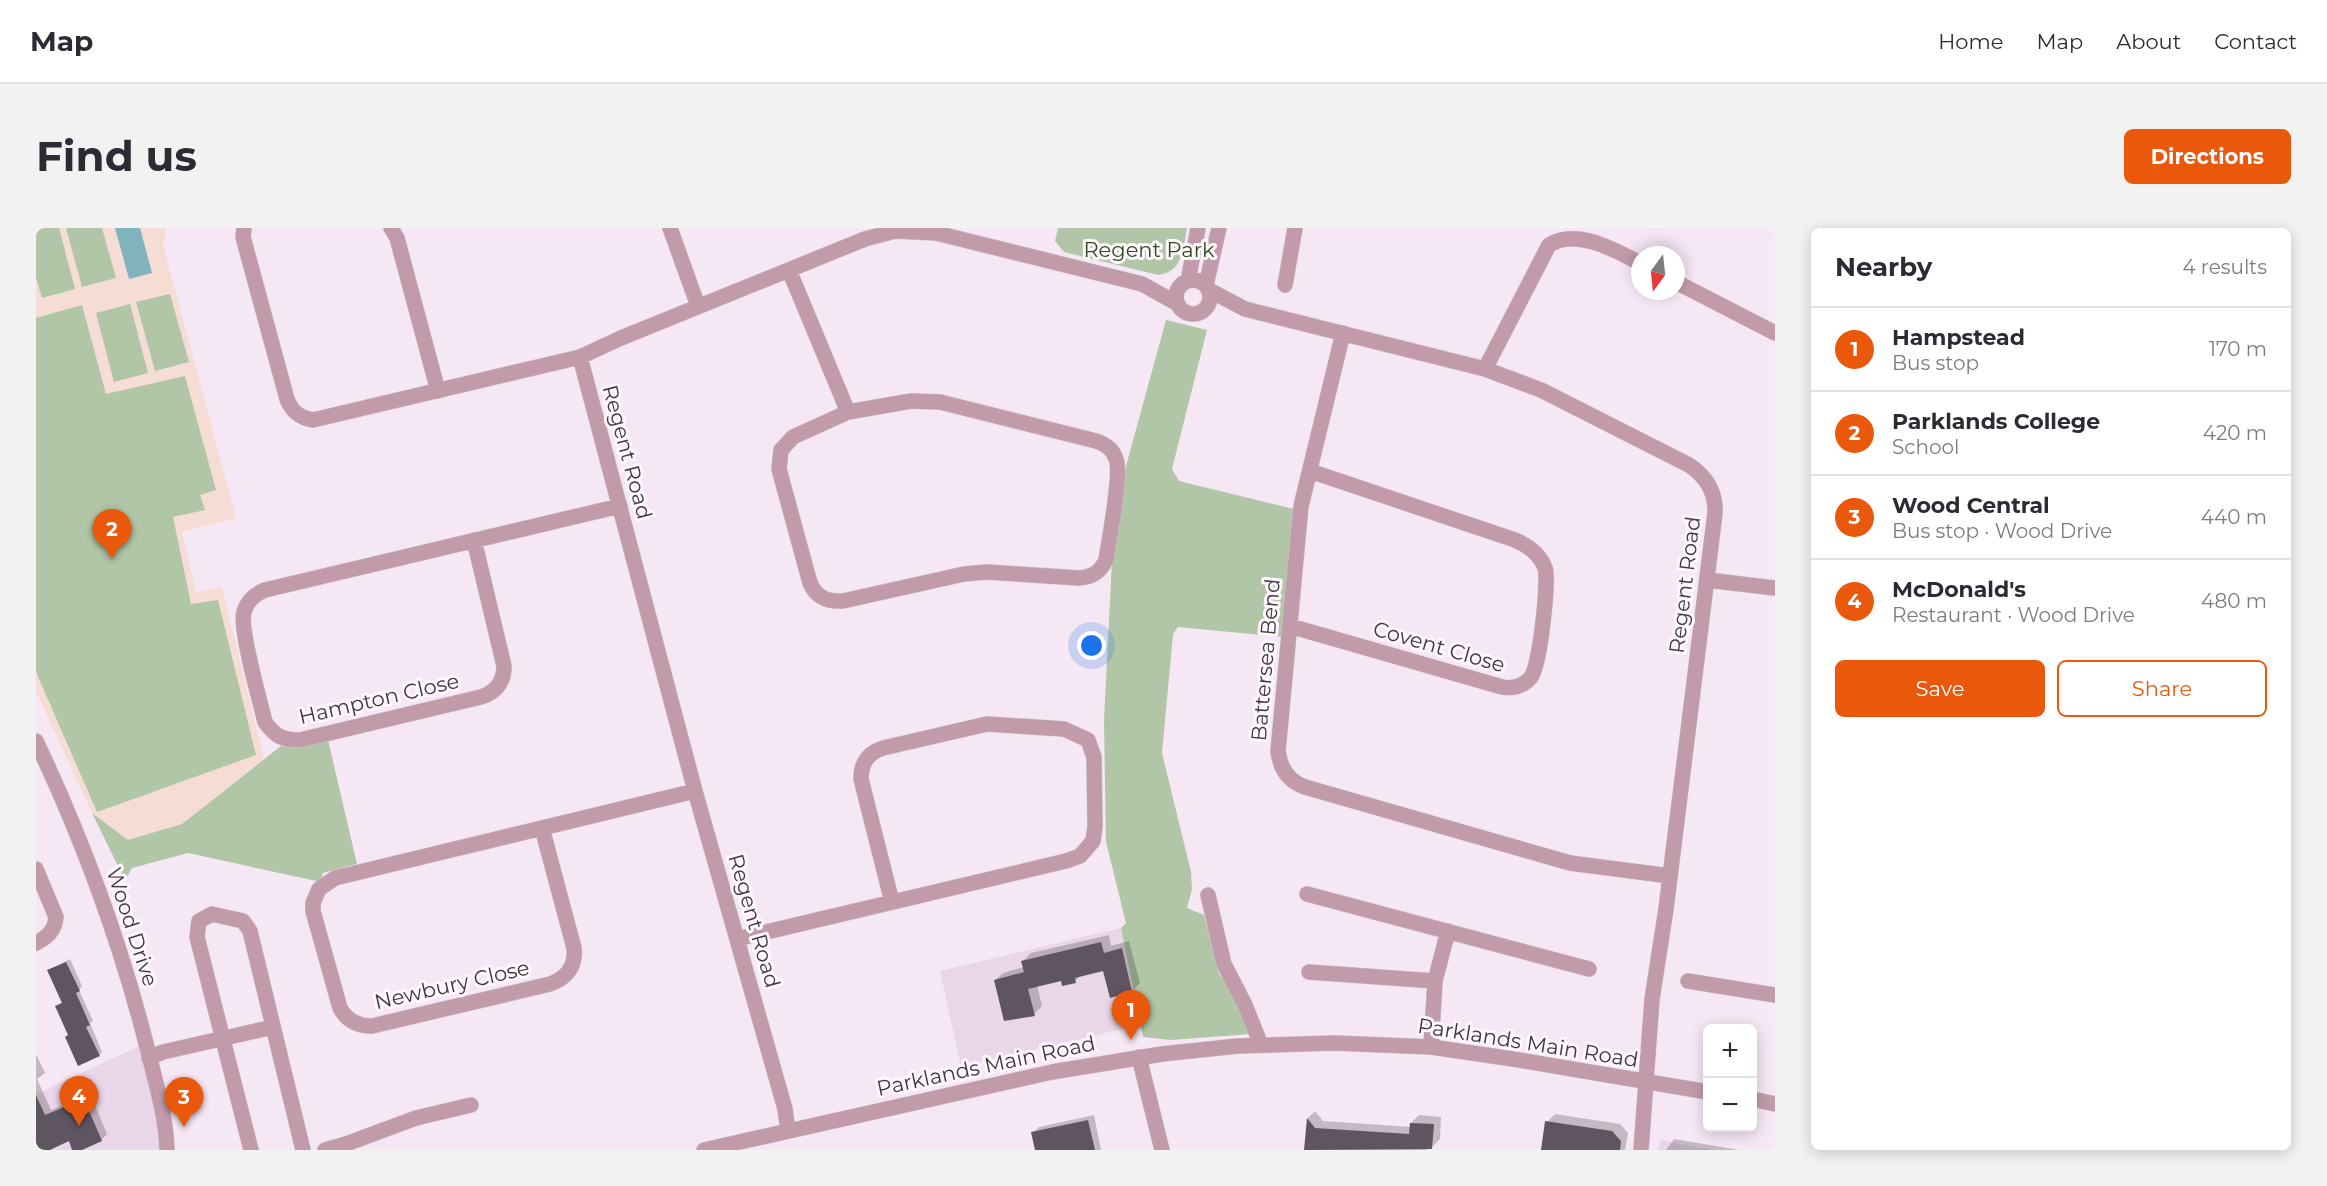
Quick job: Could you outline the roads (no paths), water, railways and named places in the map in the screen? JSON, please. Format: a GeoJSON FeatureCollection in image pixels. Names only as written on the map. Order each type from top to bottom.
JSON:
{"type":"FeatureCollection","features":[{"type":"Feature","properties":{"kind":"street"},"geometry":{"type":"LineString","coordinates":[[244,228],[243,237],[286,399],[294,411],[306,419],[321,419],[580,357],[865,238],[896,230],[936,233],[1142,284],[1178,304],[1186,312],[1202,311],[1210,302],[1208,288],[1219,228]]}},
{"type":"Feature","properties":{"kind":"street"},"geometry":{"type":"LineString","coordinates":[[391,228],[397,238],[438,391]]}},
{"type":"Feature","properties":{"kind":"street"},"geometry":{"type":"LineString","coordinates":[[670,228],[698,306]]}},
{"type":"Feature","properties":{"kind":"street"},"geometry":{"type":"LineString","coordinates":[[1178,304],[1177,293],[1185,282],[1198,228]]}},
{"type":"Feature","properties":{"kind":"street"},"geometry":{"type":"LineString","coordinates":[[1285,285],[1295,228]]}},
{"type":"Feature","properties":{"kind":"street"},"geometry":{"type":"LineString","coordinates":[[1485,369],[1549,245],[1562,231],[1585,235],[1631,258]]}},
{"type":"Feature","properties":{"kind":"street"},"geometry":{"type":"LineString","coordinates":[[789,270],[848,412]]}},
{"type":"Feature","properties":{"kind":"street"},"geometry":{"type":"LineString","coordinates":[[1142,284],[1201,281],[1208,288]]}},
{"type":"Feature","properties":{"kind":"street"},"geometry":{"type":"LineString","coordinates":[[1685,287],[1775,333]]}},
{"type":"Feature","properties":{"kind":"street","name":"Regent Road"},"geometry":{"type":"LineString","coordinates":[[1208,288],[1245,309],[1485,369],[1541,390],[1698,471],[1710,486],[1716,504],[1670,876],[1652,999],[1641,1150]]}},
{"type":"Feature","properties":{"kind":"street","name":"Regent Road"},"geometry":{"type":"LineString","coordinates":[[1202,311],[1245,309]]}},
{"type":"Feature","properties":{"kind":"street","name":"Battersea Bend"},"geometry":{"type":"LineString","coordinates":[[1343,333],[1301,506],[1278,751],[1284,771],[1298,785],[1570,863],[1670,876]]}},
{"type":"Feature","properties":{"kind":"street","name":"Regent Road"},"geometry":{"type":"LineString","coordinates":[[580,357],[695,791],[784,1103],[788,1131]]}},
{"type":"Feature","properties":{"kind":"street"},"geometry":{"type":"LineString","coordinates":[[932,401],[1102,443],[1112,450],[1118,466],[1106,560],[1103,567],[1086,578],[987,572],[964,574],[843,601],[835,602],[820,597],[810,583],[779,469],[779,456],[784,444],[793,437],[848,412],[901,403],[932,401]]}},
{"type":"Feature","properties":{"kind":"street","name":"Covent Close"},"geometry":{"type":"LineString","coordinates":[[1290,626],[1502,687],[1515,687],[1527,682],[1537,667],[1547,584],[1544,566],[1533,550],[1515,540],[1310,471]]}},
{"type":"Feature","properties":{"kind":"street","name":"Hampton Close"},"geometry":{"type":"LineString","coordinates":[[474,540],[504,666],[502,680],[494,691],[481,697],[300,740],[288,740],[274,734],[265,722],[243,622],[244,609],[252,598],[265,590],[474,540],[620,506]]}},
{"type":"Feature","properties":{"kind":"street"},"geometry":{"type":"LineString","coordinates":[[1707,579],[1775,588]]}},
{"type":"Feature","properties":{"kind":"street"},"geometry":{"type":"LineString","coordinates":[[737,939],[892,902],[1080,856],[1093,841],[1095,827],[1094,757],[1088,740],[1064,729],[987,724],[883,748],[870,754],[862,766],[861,779],[892,902]]}},
{"type":"Feature","properties":{"kind":"street","name":"Wood Drive"},"geometry":{"type":"LineString","coordinates":[[36,741],[73,823],[113,928],[167,1133],[174,1150]]}},
{"type":"Feature","properties":{"kind":"street","name":"Newbury Close"},"geometry":{"type":"LineString","coordinates":[[542,828],[574,948],[574,962],[565,976],[550,984],[372,1026],[358,1024],[347,1018],[340,1008],[313,911],[315,895],[324,884],[335,878],[695,791]]}},
{"type":"Feature","properties":{"kind":"street"},"geometry":{"type":"LineString","coordinates":[[36,869],[56,917],[56,924],[49,935],[36,943]]}},
{"type":"Feature","properties":{"kind":"street"},"geometry":{"type":"LineString","coordinates":[[1307,894],[1589,969]]}},
{"type":"Feature","properties":{"kind":"street"},"geometry":{"type":"LineString","coordinates":[[1208,895],[1224,964],[1245,1005],[1261,1045]]}},
{"type":"Feature","properties":{"kind":"street"},"geometry":{"type":"LineString","coordinates":[[251,1150],[196,932],[200,921],[212,914],[238,920],[249,927],[303,1150]]}},
{"type":"Feature","properties":{"kind":"street"},"geometry":{"type":"LineString","coordinates":[[1431,1047],[1435,981],[1448,931]]}},
{"type":"Feature","properties":{"kind":"street"},"geometry":{"type":"LineString","coordinates":[[1309,972],[1435,981]]}},
{"type":"Feature","properties":{"kind":"street"},"geometry":{"type":"LineString","coordinates":[[1688,981],[1775,994]]}},
{"type":"Feature","properties":{"kind":"street"},"geometry":{"type":"LineString","coordinates":[[149,1058],[163,1052],[273,1027]]}},
{"type":"Feature","properties":{"kind":"street","name":"Parklands Main Road"},"geometry":{"type":"LineString","coordinates":[[704,1150],[1023,1078],[1139,1057],[1261,1045],[1334,1043],[1431,1047],[1703,1091]]}},
{"type":"Feature","properties":{"kind":"street"},"geometry":{"type":"LineString","coordinates":[[1139,1057],[1162,1150]]}},
{"type":"Feature","properties":{"kind":"street"},"geometry":{"type":"LineString","coordinates":[[1757,1100],[1775,1104]]}},
{"type":"Feature","properties":{"kind":"street"},"geometry":{"type":"LineString","coordinates":[[325,1150],[416,1118],[471,1105]]}},
{"type":"Feature","properties":{"kind":"street","name":"Wood Drive"},"geometry":{"type":"LineString","coordinates":[[167,1133],[167,1150]]}},
{"type":"Feature","properties":{"kind":"water"},"geometry":{"type":"Polygon","coordinates":[[[115,228],[140,228],[152,273],[129,279],[115,228]]]}},
{"type":"Feature","properties":{"kind":"place","name":"Parklands College"},"geometry":{"type":"Point","coordinates":[112,559]}},
{"type":"Feature","properties":{"kind":"place","name":"Hampstead"},"geometry":{"type":"Point","coordinates":[1131,1040]}},
{"type":"Feature","properties":{"kind":"place","name":"McDonald's"},"geometry":{"type":"Point","coordinates":[79,1126]}},
{"type":"Feature","properties":{"kind":"place","name":"Wood Central"},"geometry":{"type":"Point","coordinates":[184,1127]}},
{"type":"Feature","properties":{"kind":"park label","name":"Regent Park"},"geometry":{"type":"Point","coordinates":[1149,250]}}]}
